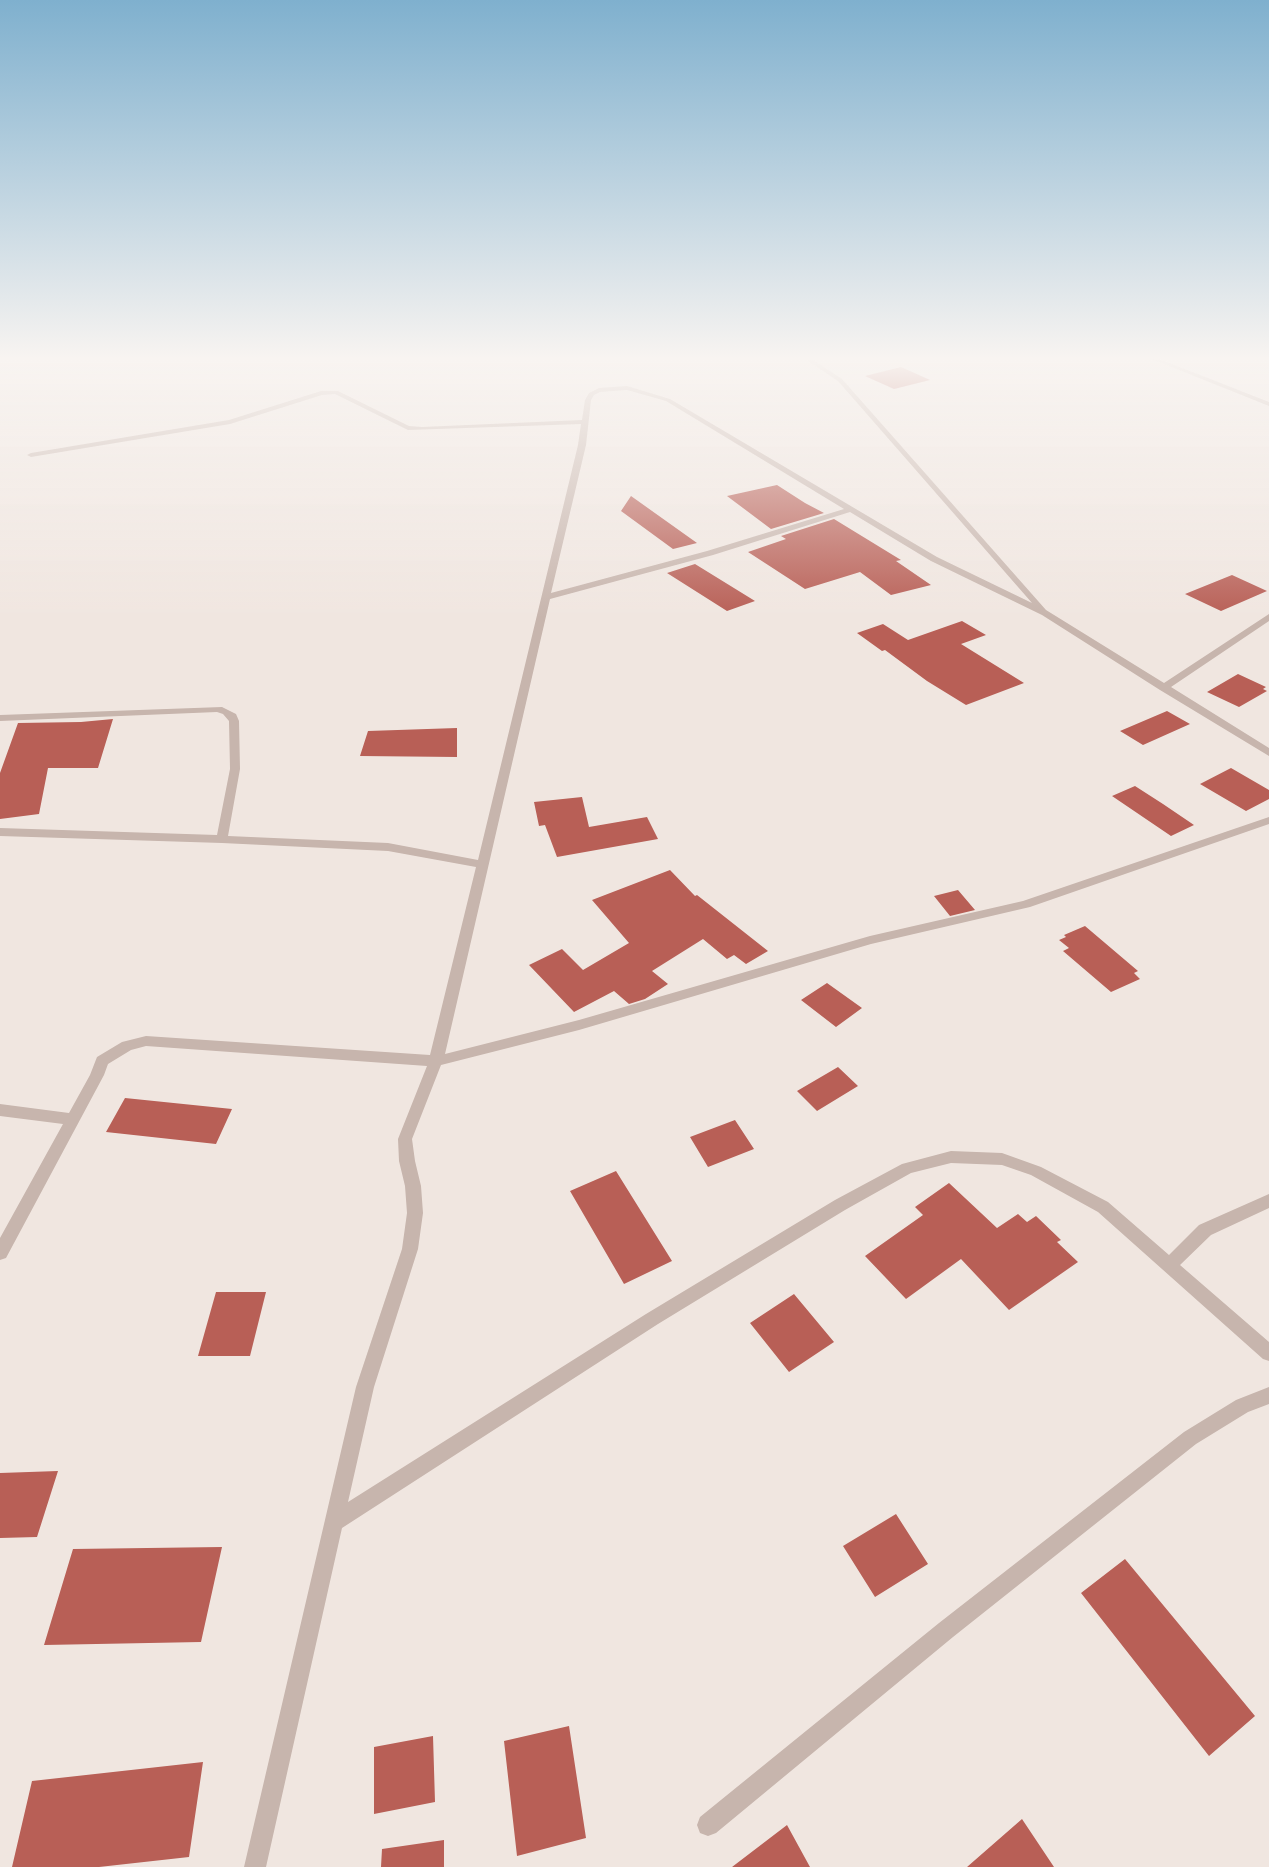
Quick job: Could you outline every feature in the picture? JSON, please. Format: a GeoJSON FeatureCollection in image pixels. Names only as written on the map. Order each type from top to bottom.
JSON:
{"type":"FeatureCollection","features":[{"type":"Feature","properties":{"kind":"street"},"geometry":{"type":"LineString","coordinates":[[31,455],[97,444]]}},
{"type":"Feature","properties":{"kind":"street"},"geometry":{"type":"LineString","coordinates":[[255,1867],[365,1387],[410,1249],[415,1213],[413,1186],[407,1161],[405,1140],[436,1062],[582,444]]}},
{"type":"Feature","properties":{"kind":"street"},"geometry":{"type":"LineString","coordinates":[[742,444],[934,559],[1045,613],[1162,688],[1269,753]]}},
{"type":"Feature","properties":{"kind":"street"},"geometry":{"type":"LineString","coordinates":[[896,444],[1045,613]]}},
{"type":"Feature","properties":{"kind":"street"},"geometry":{"type":"LineString","coordinates":[[546,597],[710,553],[851,509]]}},
{"type":"Feature","properties":{"kind":"street"},"geometry":{"type":"LineString","coordinates":[[1162,688],[1269,617]]}},
{"type":"Feature","properties":{"kind":"street"},"geometry":{"type":"LineString","coordinates":[[0,718],[218,709],[228,712],[234,721],[235,769],[222,838]]}},
{"type":"Feature","properties":{"kind":"street"},"geometry":{"type":"LineString","coordinates":[[0,1253],[97,1075],[102,1060],[127,1046],[146,1040],[436,1062],[579,1025],[870,940],[1026,904],[1269,820]]}},
{"type":"Feature","properties":{"kind":"street"},"geometry":{"type":"LineString","coordinates":[[0,832],[222,838],[388,847],[483,865]]}},
{"type":"Feature","properties":{"kind":"street"},"geometry":{"type":"LineString","coordinates":[[0,1110],[73,1119]]}},
{"type":"Feature","properties":{"kind":"street"},"geometry":{"type":"LineString","coordinates":[[334,1522],[652,1319],[840,1205],[907,1168],[951,1157],[1002,1159],[1036,1171],[1103,1207],[1269,1354]]}},
{"type":"Feature","properties":{"kind":"street"},"geometry":{"type":"LineString","coordinates":[[1169,1265],[1205,1230],[1269,1201]]}},
{"type":"Feature","properties":{"kind":"street"},"geometry":{"type":"LineString","coordinates":[[708,1825],[946,1630],[1190,1438],[1242,1406],[1269,1395]]}},
{"type":"Feature","properties":{"kind":"building"},"geometry":{"type":"Polygon","coordinates":[[[777,485],[824,513],[771,529],[727,496],[777,485]]]}},
{"type":"Feature","properties":{"kind":"building"},"geometry":{"type":"Polygon","coordinates":[[[631,496],[697,543],[673,549],[621,511],[631,496]]]}},
{"type":"Feature","properties":{"kind":"building"},"geometry":{"type":"Polygon","coordinates":[[[834,519],[901,560],[896,561],[931,585],[891,595],[860,572],[805,589],[748,552],[786,539],[781,536],[834,519]]]}},
{"type":"Feature","properties":{"kind":"building"},"geometry":{"type":"Polygon","coordinates":[[[695,564],[755,601],[727,611],[667,573],[695,564]]]}},
{"type":"Feature","properties":{"kind":"building"},"geometry":{"type":"Polygon","coordinates":[[[1232,575],[1267,591],[1221,611],[1185,594],[1232,575]]]}},
{"type":"Feature","properties":{"kind":"building"},"geometry":{"type":"Polygon","coordinates":[[[962,621],[986,635],[961,644],[1024,683],[966,705],[857,633],[883,624],[908,640],[962,621]]]}},
{"type":"Feature","properties":{"kind":"building"},"geometry":{"type":"Polygon","coordinates":[[[1238,674],[1266,687],[1263,689],[1267,691],[1239,707],[1207,692],[1238,674]]]}},
{"type":"Feature","properties":{"kind":"building"},"geometry":{"type":"Polygon","coordinates":[[[1167,711],[1190,724],[1143,745],[1120,731],[1167,711]]]}},
{"type":"Feature","properties":{"kind":"building"},"geometry":{"type":"Polygon","coordinates":[[[113,719],[98,768],[48,768],[39,814],[0,819],[0,773],[18,723],[81,722],[113,719]]]}},
{"type":"Feature","properties":{"kind":"building"},"geometry":{"type":"Polygon","coordinates":[[[457,728],[457,757],[360,756],[368,731],[457,728]]]}},
{"type":"Feature","properties":{"kind":"building"},"geometry":{"type":"Polygon","coordinates":[[[1231,768],[1269,790],[1269,799],[1246,811],[1200,784],[1231,768]]]}},
{"type":"Feature","properties":{"kind":"building"},"geometry":{"type":"Polygon","coordinates":[[[1135,786],[1194,825],[1171,836],[1112,796],[1135,786]]]}},
{"type":"Feature","properties":{"kind":"building"},"geometry":{"type":"Polygon","coordinates":[[[582,797],[589,827],[647,817],[658,839],[557,857],[545,825],[539,826],[534,802],[582,797]]]}},
{"type":"Feature","properties":{"kind":"building"},"geometry":{"type":"Polygon","coordinates":[[[670,870],[695,896],[697,895],[768,951],[746,964],[734,955],[727,959],[703,939],[652,971],[668,984],[645,999],[629,1004],[614,991],[574,1012],[529,965],[562,949],[583,970],[629,943],[592,900],[670,870]]]}},
{"type":"Feature","properties":{"kind":"building"},"geometry":{"type":"Polygon","coordinates":[[[958,890],[975,910],[950,916],[934,896],[958,890]]]}},
{"type":"Feature","properties":{"kind":"building"},"geometry":{"type":"Polygon","coordinates":[[[1085,926],[1138,971],[1134,973],[1140,979],[1111,992],[1063,951],[1069,948],[1059,940],[1066,937],[1064,935],[1085,926]]]}},
{"type":"Feature","properties":{"kind":"building"},"geometry":{"type":"Polygon","coordinates":[[[827,983],[862,1008],[836,1027],[801,1000],[827,983]]]}},
{"type":"Feature","properties":{"kind":"building"},"geometry":{"type":"Polygon","coordinates":[[[838,1067],[858,1086],[817,1111],[797,1091],[838,1067]]]}},
{"type":"Feature","properties":{"kind":"building"},"geometry":{"type":"Polygon","coordinates":[[[125,1098],[232,1109],[216,1144],[106,1132],[125,1098]]]}},
{"type":"Feature","properties":{"kind":"building"},"geometry":{"type":"Polygon","coordinates":[[[735,1120],[754,1149],[708,1167],[690,1137],[735,1120]]]}},
{"type":"Feature","properties":{"kind":"building"},"geometry":{"type":"Polygon","coordinates":[[[616,1171],[672,1261],[624,1284],[570,1191],[616,1171]]]}},
{"type":"Feature","properties":{"kind":"building"},"geometry":{"type":"Polygon","coordinates":[[[949,1183],[997,1228],[1018,1214],[1027,1222],[1036,1216],[1061,1240],[1057,1242],[1078,1262],[1009,1310],[961,1259],[906,1299],[865,1256],[923,1215],[915,1207],[949,1183]]]}},
{"type":"Feature","properties":{"kind":"building"},"geometry":{"type":"Polygon","coordinates":[[[216,1292],[266,1292],[250,1356],[198,1356],[216,1292]]]}},
{"type":"Feature","properties":{"kind":"building"},"geometry":{"type":"Polygon","coordinates":[[[794,1294],[834,1342],[789,1372],[750,1323],[794,1294]]]}},
{"type":"Feature","properties":{"kind":"building"},"geometry":{"type":"Polygon","coordinates":[[[58,1471],[37,1537],[0,1538],[0,1473],[58,1471]]]}},
{"type":"Feature","properties":{"kind":"building"},"geometry":{"type":"Polygon","coordinates":[[[896,1514],[928,1564],[875,1597],[843,1546],[896,1514]]]}},
{"type":"Feature","properties":{"kind":"building"},"geometry":{"type":"Polygon","coordinates":[[[222,1547],[201,1642],[44,1645],[73,1549],[222,1547]]]}},
{"type":"Feature","properties":{"kind":"building"},"geometry":{"type":"Polygon","coordinates":[[[1125,1559],[1255,1716],[1209,1756],[1081,1593],[1125,1559]]]}},
{"type":"Feature","properties":{"kind":"building"},"geometry":{"type":"Polygon","coordinates":[[[569,1726],[586,1838],[517,1856],[504,1741],[569,1726]]]}},
{"type":"Feature","properties":{"kind":"building"},"geometry":{"type":"Polygon","coordinates":[[[433,1736],[435,1802],[374,1814],[374,1747],[433,1736]]]}},
{"type":"Feature","properties":{"kind":"building"},"geometry":{"type":"Polygon","coordinates":[[[203,1762],[189,1857],[99,1867],[12,1867],[32,1781],[203,1762]]]}},
{"type":"Feature","properties":{"kind":"building"},"geometry":{"type":"Polygon","coordinates":[[[1022,1819],[1054,1867],[967,1867],[1022,1819]]]}},
{"type":"Feature","properties":{"kind":"building"},"geometry":{"type":"Polygon","coordinates":[[[787,1825],[810,1867],[732,1867],[787,1825]]]}},
{"type":"Feature","properties":{"kind":"building"},"geometry":{"type":"Polygon","coordinates":[[[444,1840],[444,1867],[381,1867],[382,1849],[444,1840]]]}}]}
